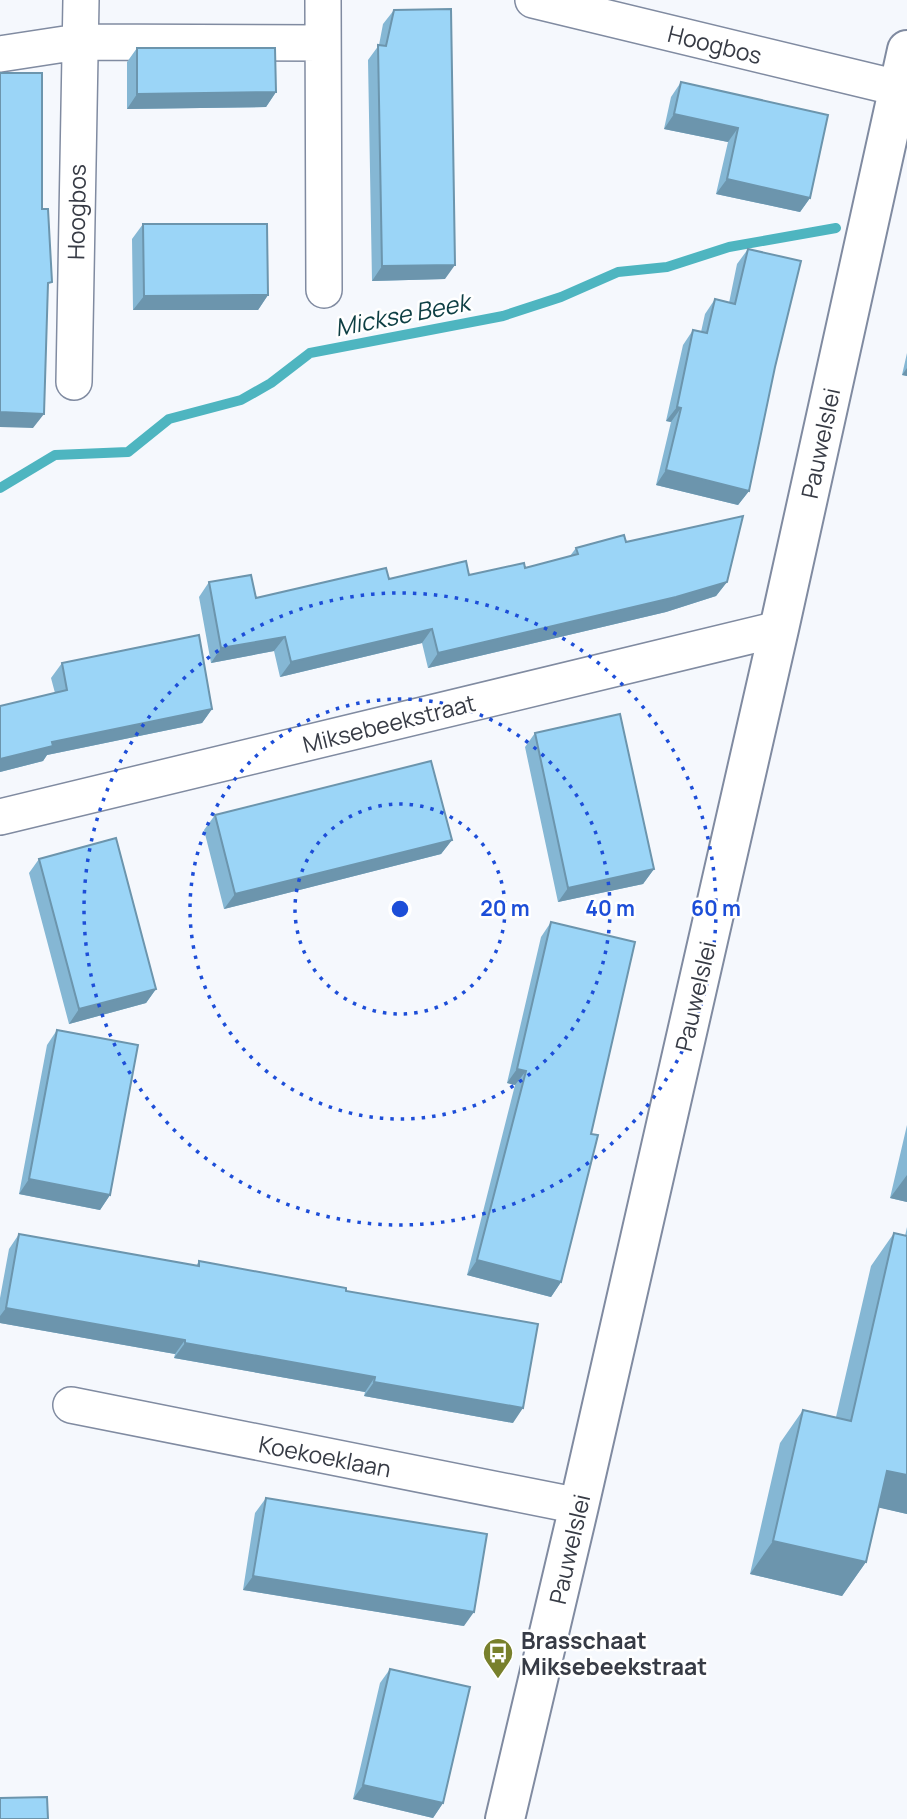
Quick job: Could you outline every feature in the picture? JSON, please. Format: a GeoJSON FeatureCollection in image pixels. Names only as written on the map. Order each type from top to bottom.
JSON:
{"type":"FeatureCollection","features":[{"type":"Feature","properties":{"kind":"street","name":"Hoogbos"},"geometry":{"type":"LineString","coordinates":[[74,382],[78,42],[81,0]]}},
{"type":"Feature","properties":{"kind":"street"},"geometry":{"type":"LineString","coordinates":[[323,0],[324,290]]}},
{"type":"Feature","properties":{"kind":"street","name":"Hoogbos"},"geometry":{"type":"LineString","coordinates":[[533,0],[898,88]]}},
{"type":"Feature","properties":{"kind":"street"},"geometry":{"type":"LineString","coordinates":[[0,54],[78,42],[322,43]]}},
{"type":"Feature","properties":{"kind":"street","name":"Pauwelslei"},"geometry":{"type":"LineString","coordinates":[[505,1819],[779,629],[907,50]]}},
{"type":"Feature","properties":{"kind":"street","name":"Miksebeekstraat"},"geometry":{"type":"LineString","coordinates":[[0,817],[779,629]]}},
{"type":"Feature","properties":{"kind":"street","name":"Koekoeklaan"},"geometry":{"type":"LineString","coordinates":[[71,1405],[579,1506]]}},
{"type":"Feature","properties":{"kind":"building"},"geometry":{"type":"Polygon","coordinates":[[[451,9],[455,265],[382,266],[378,45],[386,46],[394,10],[451,9]]]}},
{"type":"Feature","properties":{"kind":"building"},"geometry":{"type":"Polygon","coordinates":[[[137,48],[275,48],[276,92],[137,94],[137,48]]]}},
{"type":"Feature","properties":{"kind":"building"},"geometry":{"type":"Polygon","coordinates":[[[0,73],[42,73],[42,209],[48,209],[52,282],[48,283],[44,414],[0,412],[0,73]]]}},
{"type":"Feature","properties":{"kind":"building"},"geometry":{"type":"Polygon","coordinates":[[[681,82],[828,115],[810,198],[727,179],[738,128],[674,114],[681,82]]]}},
{"type":"Feature","properties":{"kind":"building"},"geometry":{"type":"Polygon","coordinates":[[[143,224],[267,224],[268,295],[144,296],[143,224]]]}},
{"type":"Feature","properties":{"kind":"building"},"geometry":{"type":"Polygon","coordinates":[[[748,249],[801,261],[749,491],[666,470],[681,408],[677,407],[693,330],[707,333],[715,299],[735,304],[748,249]]]}},
{"type":"Feature","properties":{"kind":"building"},"geometry":{"type":"Polygon","coordinates":[[[743,516],[727,582],[676,597],[438,653],[432,629],[291,662],[285,637],[221,648],[209,582],[251,575],[256,598],[386,568],[389,579],[466,561],[469,575],[524,563],[525,568],[578,554],[576,548],[624,535],[626,542],[743,516]]]}},
{"type":"Feature","properties":{"kind":"building"},"geometry":{"type":"Polygon","coordinates":[[[199,635],[212,709],[52,742],[53,746],[0,759],[0,706],[67,690],[62,663],[199,635]]]}},
{"type":"Feature","properties":{"kind":"building"},"geometry":{"type":"Polygon","coordinates":[[[620,714],[654,869],[568,888],[535,733],[620,714]]]}},
{"type":"Feature","properties":{"kind":"building"},"geometry":{"type":"Polygon","coordinates":[[[431,761],[452,840],[235,894],[215,815],[431,761]]]}},
{"type":"Feature","properties":{"kind":"building"},"geometry":{"type":"Polygon","coordinates":[[[116,838],[156,989],[79,1009],[39,859],[116,838]]]}},
{"type":"Feature","properties":{"kind":"building"},"geometry":{"type":"Polygon","coordinates":[[[551,922],[635,942],[591,1134],[598,1135],[561,1282],[477,1260],[526,1071],[517,1069],[551,922]]]}},
{"type":"Feature","properties":{"kind":"building"},"geometry":{"type":"Polygon","coordinates":[[[57,1030],[138,1045],[110,1195],[29,1179],[57,1030]]]}},
{"type":"Feature","properties":{"kind":"building"},"geometry":{"type":"Polygon","coordinates":[[[894,1233],[907,1236],[907,1475],[887,1471],[866,1562],[773,1541],[803,1410],[851,1421],[894,1233]]]}},
{"type":"Feature","properties":{"kind":"building"},"geometry":{"type":"Polygon","coordinates":[[[19,1234],[199,1266],[199,1261],[346,1288],[346,1291],[538,1324],[523,1408],[374,1382],[375,1377],[6,1308],[19,1234]]]}},
{"type":"Feature","properties":{"kind":"building"},"geometry":{"type":"Polygon","coordinates":[[[266,1498],[487,1534],[474,1612],[253,1576],[266,1498]]]}},
{"type":"Feature","properties":{"kind":"building"},"geometry":{"type":"Polygon","coordinates":[[[390,1669],[470,1687],[443,1803],[363,1785],[390,1669]]]}},
{"type":"Feature","properties":{"kind":"building"},"geometry":{"type":"Polygon","coordinates":[[[47,1797],[48,1819],[0,1819],[0,1798],[47,1797]]]}},
{"type":"Feature","properties":{"kind":"waterway","name":"Mickse Beek"},"geometry":{"type":"LineString","coordinates":[[0,488],[55,455],[128,452],[169,419],[241,400],[271,383],[310,353],[503,316],[561,297],[618,272],[667,267],[729,247],[836,228]]}},
{"type":"Feature","properties":{"kind":"place","name":"Brasschaat Miksebeekstraat"},"geometry":{"type":"Point","coordinates":[498,1680]}}]}
